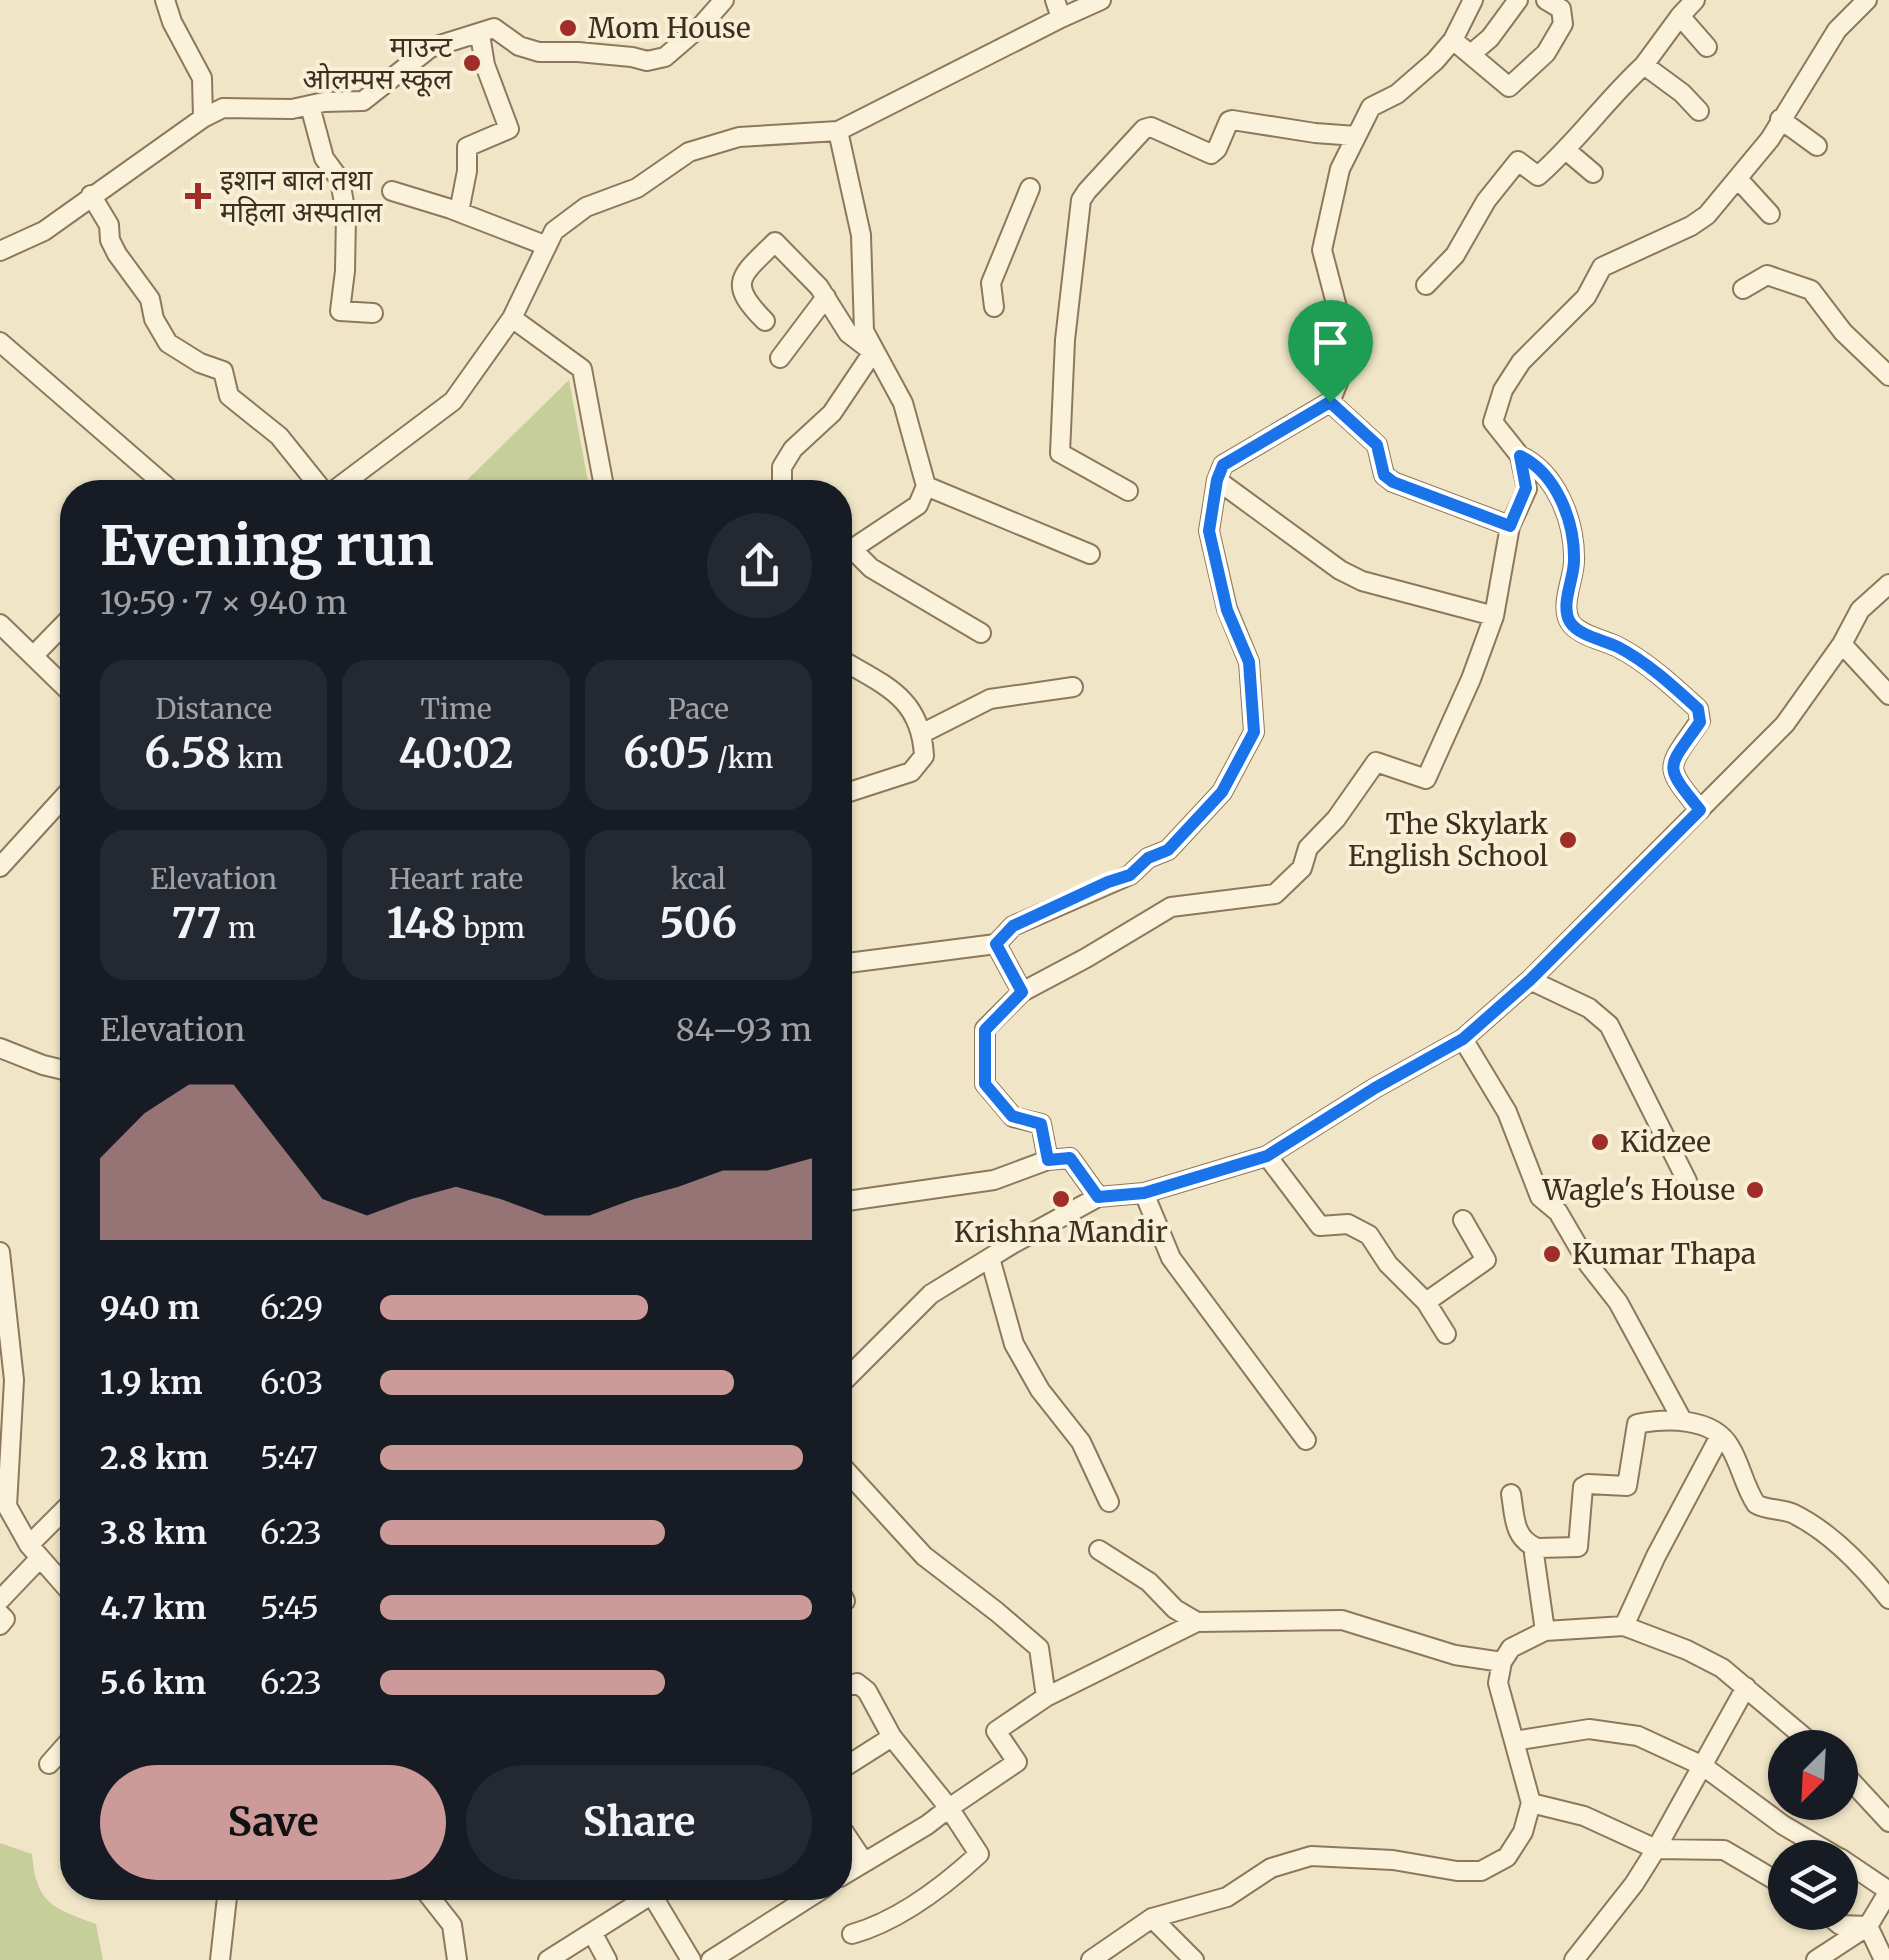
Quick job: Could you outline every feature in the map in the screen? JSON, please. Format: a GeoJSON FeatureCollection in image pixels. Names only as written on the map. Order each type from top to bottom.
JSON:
{"type":"FeatureCollection","features":[{"type":"Feature","properties":{"kind":"street"},"geometry":{"type":"LineString","coordinates":[[165,0],[172,22],[202,78],[203,118]]}},
{"type":"Feature","properties":{"kind":"street"},"geometry":{"type":"LineString","coordinates":[[0,250],[44,232],[222,108],[292,109],[363,100],[430,48],[494,28],[518,46],[539,52],[578,52],[647,61],[665,56],[701,26],[724,0]]}},
{"type":"Feature","properties":{"kind":"street"},"geometry":{"type":"LineString","coordinates":[[348,480],[453,402],[512,318],[554,231],[586,207],[637,188],[688,152],[739,137],[838,131],[1058,9],[1102,0]]}},
{"type":"Feature","properties":{"kind":"street"},"geometry":{"type":"LineString","coordinates":[[852,962],[996,944],[1013,926],[1130,875],[1148,858],[1168,850],[1222,792],[1254,732],[1249,662],[1227,610],[1209,531],[1217,480],[1223,465],[1330,402],[1345,365],[1344,334],[1322,250],[1340,169],[1370,107],[1397,94],[1435,62],[1473,0]]}},
{"type":"Feature","properties":{"kind":"street"},"geometry":{"type":"LineString","coordinates":[[1471,54],[1490,38],[1518,0]]}},
{"type":"Feature","properties":{"kind":"street"},"geometry":{"type":"LineString","coordinates":[[1452,40],[1509,87],[1546,53],[1564,24],[1561,10],[1546,0]]}},
{"type":"Feature","properties":{"kind":"street"},"geometry":{"type":"LineString","coordinates":[[1426,285],[1454,255],[1486,200],[1518,160],[1538,176],[1567,150],[1582,129],[1644,66],[1696,0]]}},
{"type":"Feature","properties":{"kind":"street"},"geometry":{"type":"LineString","coordinates":[[1700,810],[1673,777],[1672,768],[1700,722],[1698,709],[1621,648],[1577,629],[1570,622],[1567,611],[1574,560],[1568,517],[1553,486],[1536,464],[1520,456],[1493,422],[1504,390],[1521,362],[1586,297],[1602,267],[1707,215],[1770,140],[1837,30],[1867,0]]}},
{"type":"Feature","properties":{"kind":"street"},"geometry":{"type":"LineString","coordinates":[[1680,16],[1707,48]]}},
{"type":"Feature","properties":{"kind":"street"},"geometry":{"type":"LineString","coordinates":[[459,212],[467,171],[466,147],[509,129],[485,65],[480,35]]}},
{"type":"Feature","properties":{"kind":"street"},"geometry":{"type":"LineString","coordinates":[[1644,66],[1699,110]]}},
{"type":"Feature","properties":{"kind":"street"},"geometry":{"type":"LineString","coordinates":[[310,106],[324,158],[340,180],[346,215],[340,311],[373,312]]}},
{"type":"Feature","properties":{"kind":"street"},"geometry":{"type":"LineString","coordinates":[[1780,119],[1816,146]]}},
{"type":"Feature","properties":{"kind":"street"},"geometry":{"type":"LineString","coordinates":[[1128,491],[1060,453],[1064,340],[1081,200],[1086,191],[1150,127],[1211,154],[1228,120],[1356,136]]}},
{"type":"Feature","properties":{"kind":"street"},"geometry":{"type":"LineString","coordinates":[[838,131],[861,235],[862,315],[873,352],[904,402],[926,486],[918,505],[852,551]]}},
{"type":"Feature","properties":{"kind":"street"},"geometry":{"type":"LineString","coordinates":[[1567,150],[1593,172]]}},
{"type":"Feature","properties":{"kind":"street"},"geometry":{"type":"LineString","coordinates":[[1738,179],[1770,214]]}},
{"type":"Feature","properties":{"kind":"street"},"geometry":{"type":"LineString","coordinates":[[994,308],[991,284],[1030,188]]}},
{"type":"Feature","properties":{"kind":"street"},"geometry":{"type":"LineString","coordinates":[[392,192],[459,212],[547,246]]}},
{"type":"Feature","properties":{"kind":"street"},"geometry":{"type":"LineString","coordinates":[[91,196],[109,225],[110,240],[117,254],[150,298],[154,318],[168,343],[223,371],[229,396],[278,436],[314,480]]}},
{"type":"Feature","properties":{"kind":"street"},"geometry":{"type":"LineString","coordinates":[[765,321],[744,300],[740,276],[775,242],[826,297],[848,333],[873,352]]}},
{"type":"Feature","properties":{"kind":"street"},"geometry":{"type":"LineString","coordinates":[[1743,290],[1767,276],[1811,290],[1844,332],[1889,376]]}},
{"type":"Feature","properties":{"kind":"street"},"geometry":{"type":"LineString","coordinates":[[780,358],[826,297]]}},
{"type":"Feature","properties":{"kind":"street"},"geometry":{"type":"LineString","coordinates":[[512,318],[582,368],[604,480]]}},
{"type":"Feature","properties":{"kind":"street"},"geometry":{"type":"LineString","coordinates":[[0,342],[159,480]]}},
{"type":"Feature","properties":{"kind":"street"},"geometry":{"type":"LineString","coordinates":[[782,480],[782,467],[793,449],[832,414],[873,352]]}},
{"type":"Feature","properties":{"kind":"street"},"geometry":{"type":"LineString","coordinates":[[1330,402],[1377,445],[1384,475],[1393,482],[1510,526]]}},
{"type":"Feature","properties":{"kind":"street"},"geometry":{"type":"LineString","coordinates":[[1048,1160],[1041,1124],[1012,1116],[985,1084],[985,1030],[1022,992],[1171,906],[1276,894],[1302,868],[1308,848],[1336,819],[1376,762],[1426,779],[1471,679],[1494,616],[1510,526],[1526,488],[1520,456]]}},
{"type":"Feature","properties":{"kind":"street"},"geometry":{"type":"LineString","coordinates":[[1217,480],[1340,570],[1362,581],[1494,616]]}},
{"type":"Feature","properties":{"kind":"street"},"geometry":{"type":"LineString","coordinates":[[926,486],[1090,554]]}},
{"type":"Feature","properties":{"kind":"street"},"geometry":{"type":"LineString","coordinates":[[852,558],[982,633]]}},
{"type":"Feature","properties":{"kind":"street"},"geometry":{"type":"LineString","coordinates":[[852,1376],[931,1294],[1098,1197],[1144,1193],[1267,1156],[1375,1088],[1463,1039],[1530,980],[1785,724],[1842,644],[1860,610],[1889,584]]}},
{"type":"Feature","properties":{"kind":"street"},"geometry":{"type":"LineString","coordinates":[[0,624],[60,681]]}},
{"type":"Feature","properties":{"kind":"street"},"geometry":{"type":"LineString","coordinates":[[35,654],[60,628]]}},
{"type":"Feature","properties":{"kind":"street"},"geometry":{"type":"LineString","coordinates":[[1842,644],[1889,696]]}},
{"type":"Feature","properties":{"kind":"street"},"geometry":{"type":"LineString","coordinates":[[852,666],[914,710],[923,733],[924,756],[911,772],[852,791]]}},
{"type":"Feature","properties":{"kind":"street"},"geometry":{"type":"LineString","coordinates":[[923,733],[990,699],[1073,687]]}},
{"type":"Feature","properties":{"kind":"street"},"geometry":{"type":"LineString","coordinates":[[0,866],[60,801]]}},
{"type":"Feature","properties":{"kind":"street"},"geometry":{"type":"LineString","coordinates":[[996,944],[1022,992]]}},
{"type":"Feature","properties":{"kind":"street"},"geometry":{"type":"LineString","coordinates":[[1530,980],[1589,1008],[1609,1025],[1687,1181]]}},
{"type":"Feature","properties":{"kind":"street"},"geometry":{"type":"LineString","coordinates":[[1463,1039],[1507,1112],[1540,1197],[1558,1212],[1589,1265],[1618,1302],[1682,1418]]}},
{"type":"Feature","properties":{"kind":"street"},"geometry":{"type":"LineString","coordinates":[[0,1048],[60,1070]]}},
{"type":"Feature","properties":{"kind":"street"},"geometry":{"type":"LineString","coordinates":[[1267,1156],[1320,1226],[1348,1224],[1370,1235],[1388,1264],[1426,1302],[1446,1334]]}},
{"type":"Feature","properties":{"kind":"street"},"geometry":{"type":"LineString","coordinates":[[852,1200],[994,1180],[1048,1160],[1070,1158],[1098,1197]]}},
{"type":"Feature","properties":{"kind":"street"},"geometry":{"type":"LineString","coordinates":[[1144,1193],[1171,1258],[1306,1440]]}},
{"type":"Feature","properties":{"kind":"street"},"geometry":{"type":"LineString","coordinates":[[1426,1302],[1486,1260],[1463,1220]]}},
{"type":"Feature","properties":{"kind":"street"},"geometry":{"type":"LineString","coordinates":[[1,1255],[14,1380],[4,1508],[60,1580]]}},
{"type":"Feature","properties":{"kind":"street"},"geometry":{"type":"LineString","coordinates":[[990,1258],[1014,1344],[1040,1390],[1081,1442],[1109,1502]]}},
{"type":"Feature","properties":{"kind":"street"},"geometry":{"type":"LineString","coordinates":[[1511,1494],[1517,1533],[1525,1543],[1537,1548],[1578,1547],[1583,1487],[1627,1486],[1637,1424],[1682,1418],[1720,1436],[1730,1446],[1756,1504],[1792,1512],[1843,1547],[1889,1599]]}},
{"type":"Feature","properties":{"kind":"street"},"geometry":{"type":"LineString","coordinates":[[1624,1626],[1656,1556],[1720,1436]]}},
{"type":"Feature","properties":{"kind":"street"},"geometry":{"type":"LineString","coordinates":[[852,1477],[924,1556],[1039,1648],[1046,1697]]}},
{"type":"Feature","properties":{"kind":"street"},"geometry":{"type":"LineString","coordinates":[[0,1600],[60,1518]]}},
{"type":"Feature","properties":{"kind":"street"},"geometry":{"type":"LineString","coordinates":[[1537,1548],[1534,1554],[1544,1631]]}},
{"type":"Feature","properties":{"kind":"street"},"geometry":{"type":"LineString","coordinates":[[1099,1550],[1150,1582],[1174,1609],[1197,1622]]}},
{"type":"Feature","properties":{"kind":"street"},"geometry":{"type":"LineString","coordinates":[[0,1614],[5,1620],[0,1626]]}},
{"type":"Feature","properties":{"kind":"street"},"geometry":{"type":"LineString","coordinates":[[852,1870],[928,1825],[1016,1762],[996,1731],[1046,1697],[1197,1622],[1342,1620],[1455,1655],[1502,1662]]}},
{"type":"Feature","properties":{"kind":"street"},"geometry":{"type":"LineString","coordinates":[[1090,1960],[1152,1918],[1227,1897],[1271,1868],[1311,1856],[1393,1860],[1457,1871],[1481,1871],[1507,1857],[1523,1832],[1531,1803],[1498,1683],[1502,1662],[1511,1648],[1544,1631],[1624,1626],[1688,1650],[1722,1668],[1796,1730]]}},
{"type":"Feature","properties":{"kind":"street"},"geometry":{"type":"LineString","coordinates":[[852,1684],[857,1683],[867,1692],[892,1737],[980,1854],[880,1926],[852,1934]]}},
{"type":"Feature","properties":{"kind":"street"},"geometry":{"type":"LineString","coordinates":[[1574,1960],[1656,1850],[1746,1687]]}},
{"type":"Feature","properties":{"kind":"street"},"geometry":{"type":"LineString","coordinates":[[1514,1741],[1589,1730],[1638,1736],[1703,1766],[1808,1840]]}},
{"type":"Feature","properties":{"kind":"street"},"geometry":{"type":"LineString","coordinates":[[852,1762],[892,1737]]}},
{"type":"Feature","properties":{"kind":"street"},"geometry":{"type":"LineString","coordinates":[[49,1764],[60,1752]]}},
{"type":"Feature","properties":{"kind":"street"},"geometry":{"type":"LineString","coordinates":[[1858,1788],[1889,1822]]}},
{"type":"Feature","properties":{"kind":"street"},"geometry":{"type":"LineString","coordinates":[[1531,1803],[1584,1816],[1656,1850],[1724,1850],[1768,1876]]}},
{"type":"Feature","properties":{"kind":"street"},"geometry":{"type":"LineString","coordinates":[[852,1844],[864,1862]]}},
{"type":"Feature","properties":{"kind":"street"},"geometry":{"type":"LineString","coordinates":[[1825,1957],[1868,1926],[1889,1891],[1858,1870]]}},
{"type":"Feature","properties":{"kind":"street"},"geometry":{"type":"LineString","coordinates":[[220,1960],[227,1900]]}},
{"type":"Feature","properties":{"kind":"street"},"geometry":{"type":"LineString","coordinates":[[433,1900],[452,1924],[456,1960]]}},
{"type":"Feature","properties":{"kind":"street"},"geometry":{"type":"LineString","coordinates":[[548,1960],[644,1900]]}},
{"type":"Feature","properties":{"kind":"street"},"geometry":{"type":"LineString","coordinates":[[661,1900],[691,1960]]}},
{"type":"Feature","properties":{"kind":"street"},"geometry":{"type":"LineString","coordinates":[[710,1960],[805,1900]]}},
{"type":"Feature","properties":{"kind":"street"},"geometry":{"type":"LineString","coordinates":[[1152,1918],[1194,1960]]}},
{"type":"Feature","properties":{"kind":"street"},"geometry":{"type":"LineString","coordinates":[[1858,1925],[1868,1926]]}},
{"type":"Feature","properties":{"kind":"street"},"geometry":{"type":"LineString","coordinates":[[1868,1926],[1884,1960]]}},
{"type":"Feature","properties":{"kind":"street"},"geometry":{"type":"LineString","coordinates":[[593,1934],[607,1960]]}},
{"type":"Feature","properties":{"kind":"green space"},"geometry":{"type":"Polygon","coordinates":[[[569,380],[588,480],[467,480],[569,380]]]}},
{"type":"Feature","properties":{"kind":"green space"},"geometry":{"type":"Polygon","coordinates":[[[0,1843],[32,1854],[38,1884],[49,1902],[96,1924],[103,1960],[0,1960],[0,1843]]]}},
{"type":"Feature","properties":{"kind":"place","name":"Mom House"},"geometry":{"type":"Point","coordinates":[568,28]}},
{"type":"Feature","properties":{"kind":"place","name":"माउन्ट ओलम्पस स्कूल"},"geometry":{"type":"Point","coordinates":[472,63]}},
{"type":"Feature","properties":{"kind":"place","name":"इशान बाल तथा महिला अस्पताल"},"geometry":{"type":"Point","coordinates":[198,196]}},
{"type":"Feature","properties":{"kind":"place","name":"The Skylark English School"},"geometry":{"type":"Point","coordinates":[1568,840]}},
{"type":"Feature","properties":{"kind":"place","name":"Kidzee"},"geometry":{"type":"Point","coordinates":[1600,1142]}},
{"type":"Feature","properties":{"kind":"place","name":"Wagle's House"},"geometry":{"type":"Point","coordinates":[1755,1190]}},
{"type":"Feature","properties":{"kind":"place","name":"Krishna Mandir"},"geometry":{"type":"Point","coordinates":[1061,1199]}},
{"type":"Feature","properties":{"kind":"place","name":"Kumar Thapa"},"geometry":{"type":"Point","coordinates":[1552,1254]}},
{"type":"Feature","properties":{"kind":"route"},"geometry":{"type":"LineString","coordinates":[[1330,402],[1377,445],[1384,475],[1393,482],[1510,526],[1526,488],[1520,456],[1536,464],[1553,486],[1568,517],[1574,560],[1567,611],[1570,622],[1577,629],[1621,648],[1698,709],[1700,722],[1672,768],[1673,777],[1700,810],[1530,980],[1463,1039],[1375,1088],[1267,1156],[1144,1193],[1098,1197],[1070,1158],[1048,1160],[1041,1124],[1012,1116],[985,1084],[985,1030],[1022,992],[996,944],[1013,926],[1130,875],[1148,858],[1168,850],[1222,792],[1254,732],[1249,662],[1227,610],[1209,531],[1217,480],[1223,465],[1330,402]]}}]}
